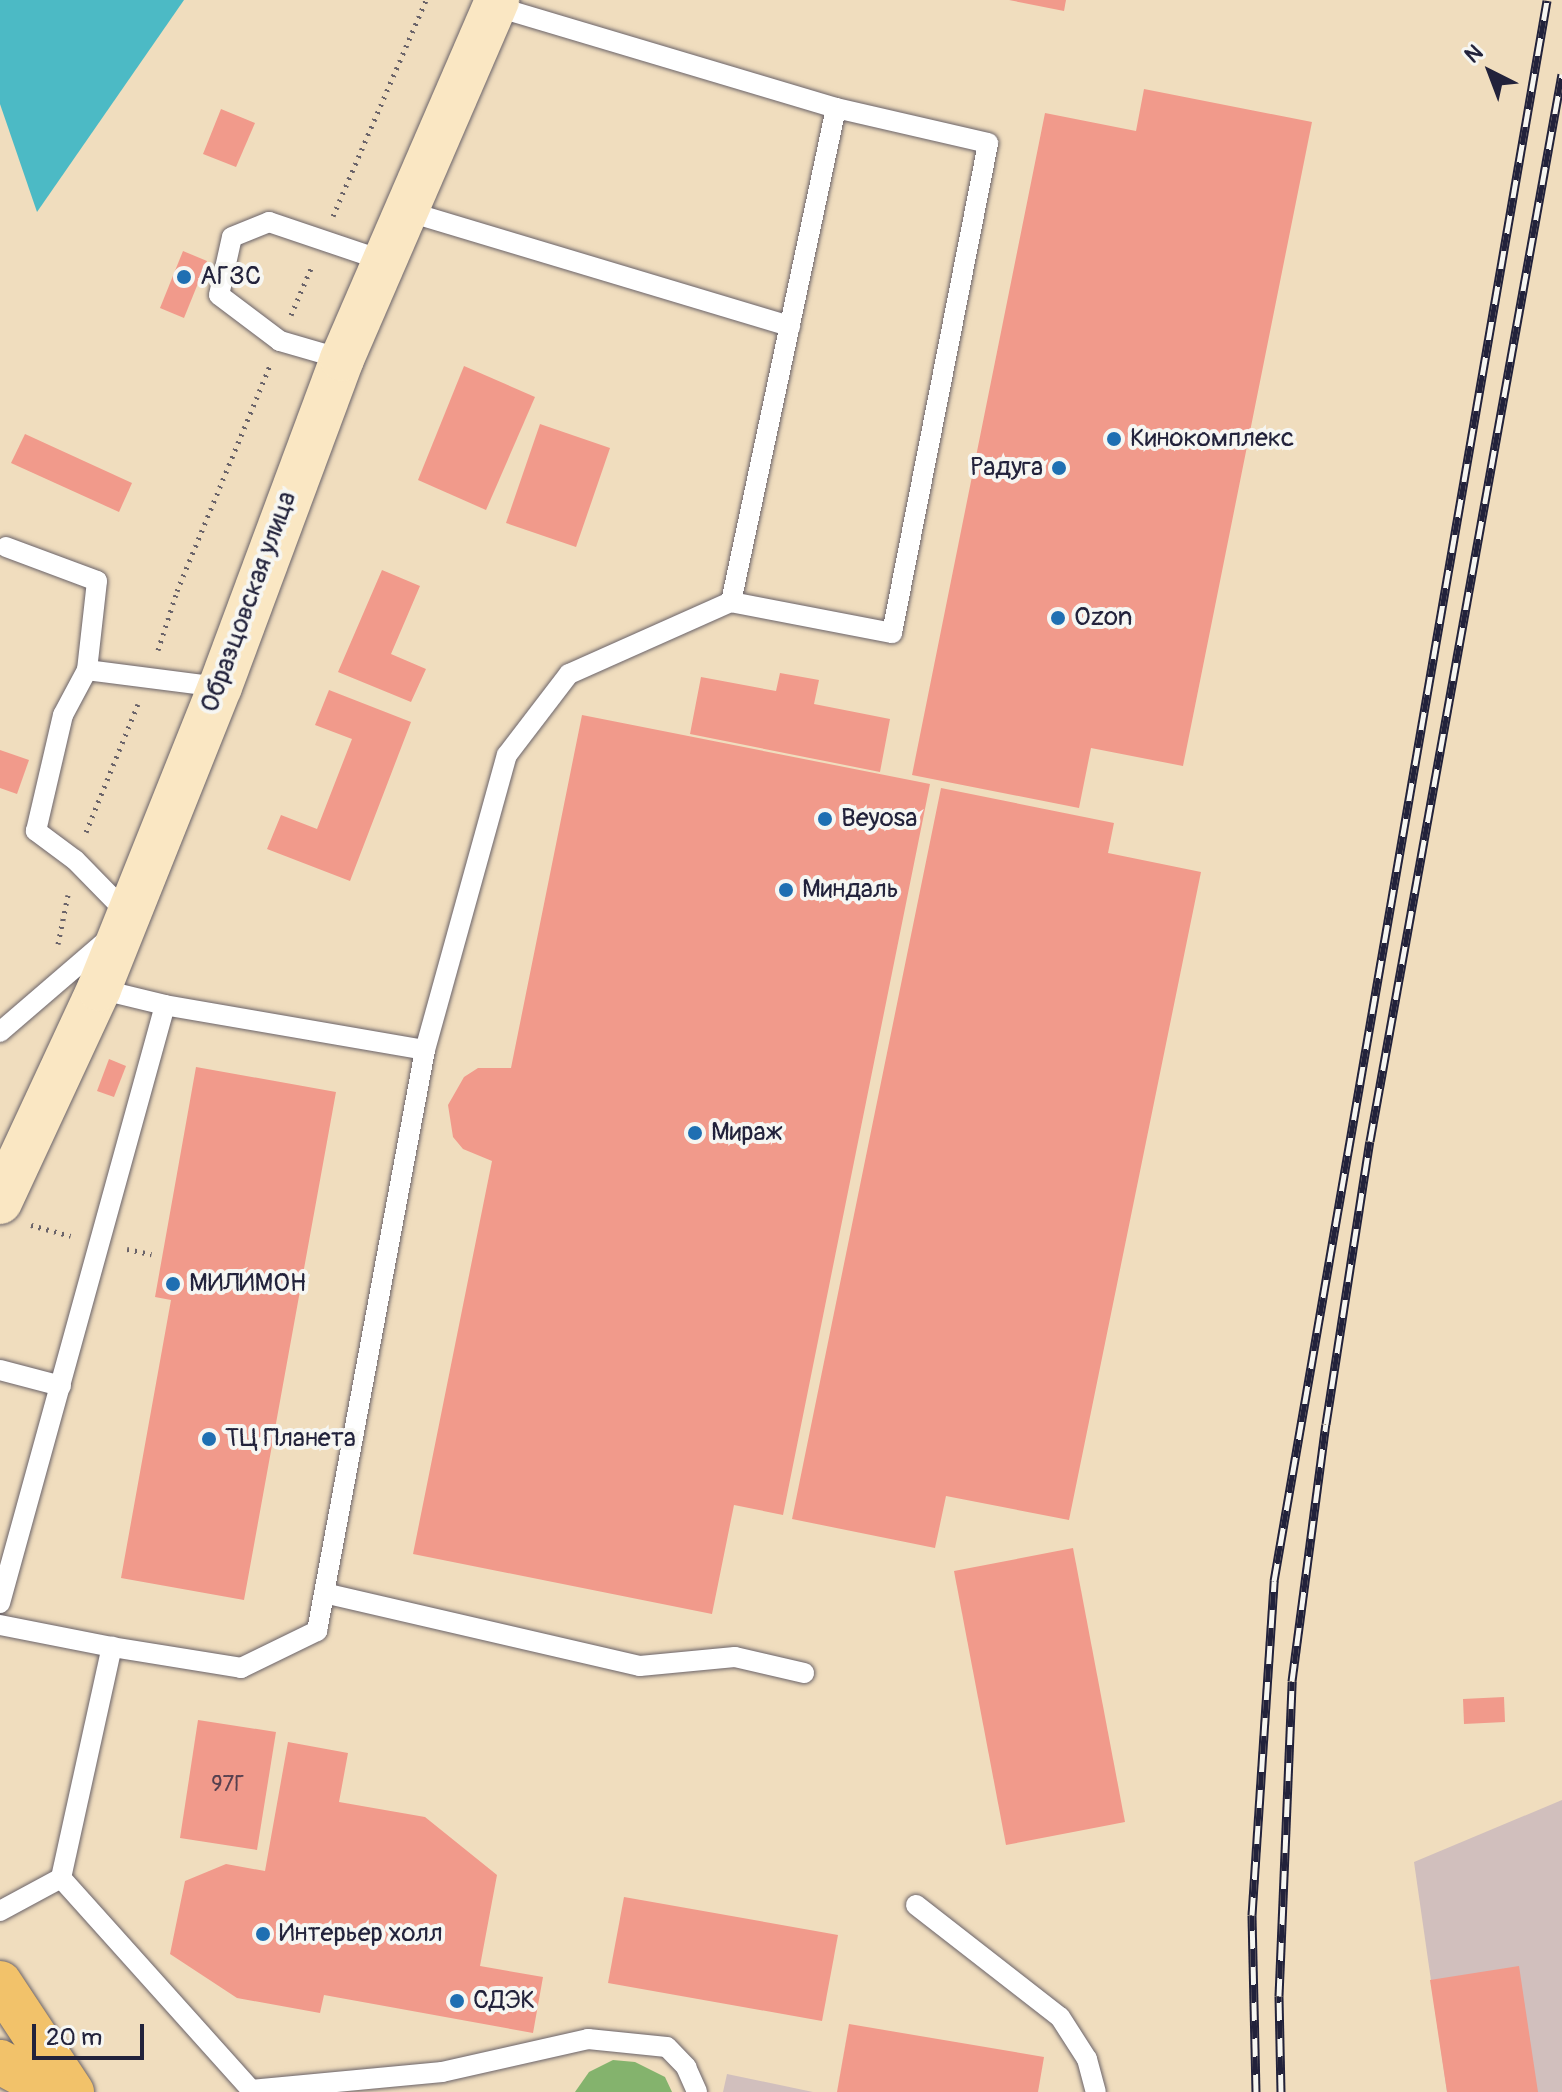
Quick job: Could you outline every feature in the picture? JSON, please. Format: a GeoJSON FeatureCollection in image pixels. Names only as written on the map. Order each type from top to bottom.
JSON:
{"type":"FeatureCollection","features":[{"type":"Feature","properties":{"kind":"main road","name":"Образцовская улица"},"geometry":{"type":"LineString","coordinates":[[0,1202],[99,989],[123,920],[220,687],[342,359],[496,3]]}},
{"type":"Feature","properties":{"kind":"main road"},"geometry":{"type":"LineString","coordinates":[[0,1983],[72,2092]]}},
{"type":"Feature","properties":{"kind":"main road"},"geometry":{"type":"LineString","coordinates":[[0,2062],[55,2092]]}},
{"type":"Feature","properties":{"kind":"lane"},"geometry":{"type":"LineString","coordinates":[[0,1625],[241,1668],[317,1631],[425,1050],[507,755],[569,674],[731,602],[892,633],[988,143],[836,108],[496,3]]}},
{"type":"Feature","properties":{"kind":"lane"},"geometry":{"type":"LineString","coordinates":[[731,602],[836,108]]}},
{"type":"Feature","properties":{"kind":"lane"},"geometry":{"type":"LineString","coordinates":[[406,211],[790,326]]}},
{"type":"Feature","properties":{"kind":"lane"},"geometry":{"type":"LineString","coordinates":[[342,359],[280,341],[219,295],[232,237],[269,222],[384,261]]}},
{"type":"Feature","properties":{"kind":"lane"},"geometry":{"type":"LineString","coordinates":[[0,1032],[123,920],[75,860],[36,831],[63,715],[87,670],[97,581],[6,547]]}},
{"type":"Feature","properties":{"kind":"lane"},"geometry":{"type":"LineString","coordinates":[[87,670],[220,687]]}},
{"type":"Feature","properties":{"kind":"lane"},"geometry":{"type":"LineString","coordinates":[[99,989],[165,1005],[425,1050]]}},
{"type":"Feature","properties":{"kind":"lane"},"geometry":{"type":"LineString","coordinates":[[0,1603],[165,1005]]}},
{"type":"Feature","properties":{"kind":"lane"},"geometry":{"type":"LineString","coordinates":[[0,1370],[61,1386]]}},
{"type":"Feature","properties":{"kind":"lane"},"geometry":{"type":"LineString","coordinates":[[324,1593],[640,1666],[735,1657],[804,1673]]}},
{"type":"Feature","properties":{"kind":"lane"},"geometry":{"type":"LineString","coordinates":[[0,1911],[61,1878],[112,1647]]}},
{"type":"Feature","properties":{"kind":"lane"},"geometry":{"type":"LineString","coordinates":[[61,1878],[251,2090],[442,2072],[588,2039],[667,2047],[686,2067],[697,2092]]}},
{"type":"Feature","properties":{"kind":"lane"},"geometry":{"type":"LineString","coordinates":[[916,1905],[1060,2017],[1087,2059],[1096,2092]]}},
{"type":"Feature","properties":{"kind":"path"},"geometry":{"type":"LineString","coordinates":[[48,956],[57,945],[75,860],[149,678],[177,591],[426,0]]}},
{"type":"Feature","properties":{"kind":"shaded area"},"geometry":{"type":"Polygon","coordinates":[[[1562,1800],[1562,2092],[1447,2092],[1414,1862],[1562,1800]]]}},
{"type":"Feature","properties":{"kind":"shaded area"},"geometry":{"type":"Polygon","coordinates":[[[727,2074],[813,2092],[723,2092],[727,2074]]]}},
{"type":"Feature","properties":{"kind":"green space"},"geometry":{"type":"Polygon","coordinates":[[[613,2060],[635,2062],[665,2077],[672,2092],[575,2092],[589,2072],[613,2060]]]}},
{"type":"Feature","properties":{"kind":"water"},"geometry":{"type":"Polygon","coordinates":[[[0,0],[184,0],[37,212],[0,104],[0,0]]]}},
{"type":"Feature","properties":{"kind":"building"},"geometry":{"type":"Polygon","coordinates":[[[1009,0],[1066,0],[1064,11],[1009,0]]]}},
{"type":"Feature","properties":{"kind":"building","name":"Кинокомплекс"},"geometry":{"type":"Polygon","coordinates":[[[1144,89],[1312,122],[1183,766],[1091,748],[1079,808],[912,775],[1045,113],[1136,131],[1144,89]]]}},
{"type":"Feature","properties":{"kind":"building"},"geometry":{"type":"Polygon","coordinates":[[[221,109],[255,123],[236,167],[203,154],[221,109]]]}},
{"type":"Feature","properties":{"kind":"building"},"geometry":{"type":"Polygon","coordinates":[[[183,251],[207,261],[184,318],[160,308],[183,251]]]}},
{"type":"Feature","properties":{"kind":"building"},"geometry":{"type":"Polygon","coordinates":[[[464,366],[535,397],[486,510],[418,480],[464,366]]]}},
{"type":"Feature","properties":{"kind":"building"},"geometry":{"type":"Polygon","coordinates":[[[540,424],[610,448],[576,547],[506,523],[540,424]]]}},
{"type":"Feature","properties":{"kind":"building"},"geometry":{"type":"Polygon","coordinates":[[[25,434],[132,483],[119,512],[11,463],[25,434]]]}},
{"type":"Feature","properties":{"kind":"building"},"geometry":{"type":"Polygon","coordinates":[[[382,570],[420,586],[391,654],[426,669],[411,702],[338,672],[382,570]]]}},
{"type":"Feature","properties":{"kind":"building"},"geometry":{"type":"Polygon","coordinates":[[[780,673],[819,680],[814,704],[890,719],[880,772],[690,734],[701,677],[776,691],[780,673]]]}},
{"type":"Feature","properties":{"kind":"building"},"geometry":{"type":"Polygon","coordinates":[[[329,690],[411,722],[350,881],[267,849],[281,815],[317,829],[352,739],[315,725],[329,690]]]}},
{"type":"Feature","properties":{"kind":"building"},"geometry":{"type":"Polygon","coordinates":[[[582,715],[930,784],[783,1515],[734,1505],[712,1614],[413,1554],[492,1161],[463,1149],[453,1137],[448,1105],[464,1077],[478,1068],[511,1068],[582,715]]]}},
{"type":"Feature","properties":{"kind":"building"},"geometry":{"type":"Polygon","coordinates":[[[0,750],[29,760],[17,794],[0,788],[0,750]]]}},
{"type":"Feature","properties":{"kind":"building"},"geometry":{"type":"Polygon","coordinates":[[[941,788],[1114,823],[1108,853],[1201,872],[1069,1520],[946,1496],[935,1548],[792,1519],[941,788]]]}},
{"type":"Feature","properties":{"kind":"building"},"geometry":{"type":"Polygon","coordinates":[[[109,1059],[126,1066],[114,1097],[97,1091],[109,1059]]]}},
{"type":"Feature","properties":{"kind":"building","name":"ТЦ Планета"},"geometry":{"type":"Polygon","coordinates":[[[196,1067],[336,1092],[244,1600],[121,1578],[171,1300],[155,1297],[196,1067]]]}},
{"type":"Feature","properties":{"kind":"building"},"geometry":{"type":"Polygon","coordinates":[[[1073,1548],[1125,1822],[1006,1845],[954,1571],[1073,1548]]]}},
{"type":"Feature","properties":{"kind":"building"},"geometry":{"type":"Polygon","coordinates":[[[1504,1697],[1505,1722],[1464,1724],[1463,1699],[1504,1697]]]}},
{"type":"Feature","properties":{"kind":"building"},"geometry":{"type":"Polygon","coordinates":[[[198,1720],[276,1732],[257,1850],[180,1838],[198,1720]]]}},
{"type":"Feature","properties":{"kind":"building"},"geometry":{"type":"Polygon","coordinates":[[[288,1742],[348,1753],[339,1802],[425,1817],[497,1875],[480,1966],[543,1977],[533,2033],[324,1995],[320,2013],[237,1998],[170,1954],[185,1881],[226,1864],[265,1871],[288,1742]]]}},
{"type":"Feature","properties":{"kind":"building"},"geometry":{"type":"Polygon","coordinates":[[[624,1897],[838,1935],[822,2021],[608,1983],[624,1897]]]}},
{"type":"Feature","properties":{"kind":"building"},"geometry":{"type":"Polygon","coordinates":[[[1519,1966],[1538,2092],[1447,2092],[1430,1980],[1519,1966]]]}},
{"type":"Feature","properties":{"kind":"building"},"geometry":{"type":"Polygon","coordinates":[[[849,2024],[1044,2057],[1038,2092],[837,2092],[849,2024]]]}},
{"type":"Feature","properties":{"kind":"railway"},"geometry":{"type":"LineString","coordinates":[[1256,2092],[1252,1915],[1274,1581],[1547,0]]}},
{"type":"Feature","properties":{"kind":"railway"},"geometry":{"type":"LineString","coordinates":[[1281,2092],[1279,1996],[1292,1681],[1326,1424],[1370,1141],[1562,74]]}},
{"type":"Feature","properties":{"kind":"place","name":"АГЗС"},"geometry":{"type":"Point","coordinates":[184,277]}},
{"type":"Feature","properties":{"kind":"place","name":"Кинокомплекс"},"geometry":{"type":"Point","coordinates":[1114,439]}},
{"type":"Feature","properties":{"kind":"place","name":"Радуга"},"geometry":{"type":"Point","coordinates":[1059,468]}},
{"type":"Feature","properties":{"kind":"place","name":"Ozon"},"geometry":{"type":"Point","coordinates":[1058,618]}},
{"type":"Feature","properties":{"kind":"place","name":"Beyosa"},"geometry":{"type":"Point","coordinates":[825,819]}},
{"type":"Feature","properties":{"kind":"place","name":"Миндаль"},"geometry":{"type":"Point","coordinates":[786,890]}},
{"type":"Feature","properties":{"kind":"place","name":"Мираж"},"geometry":{"type":"Point","coordinates":[695,1133]}},
{"type":"Feature","properties":{"kind":"place","name":"МИЛИМОН"},"geometry":{"type":"Point","coordinates":[173,1284]}},
{"type":"Feature","properties":{"kind":"place","name":"ТЦ Планета"},"geometry":{"type":"Point","coordinates":[209,1439]}},
{"type":"Feature","properties":{"kind":"place","name":"Интерьер холл"},"geometry":{"type":"Point","coordinates":[263,1934]}},
{"type":"Feature","properties":{"kind":"place","name":"СДЭК"},"geometry":{"type":"Point","coordinates":[457,2001]}}]}
